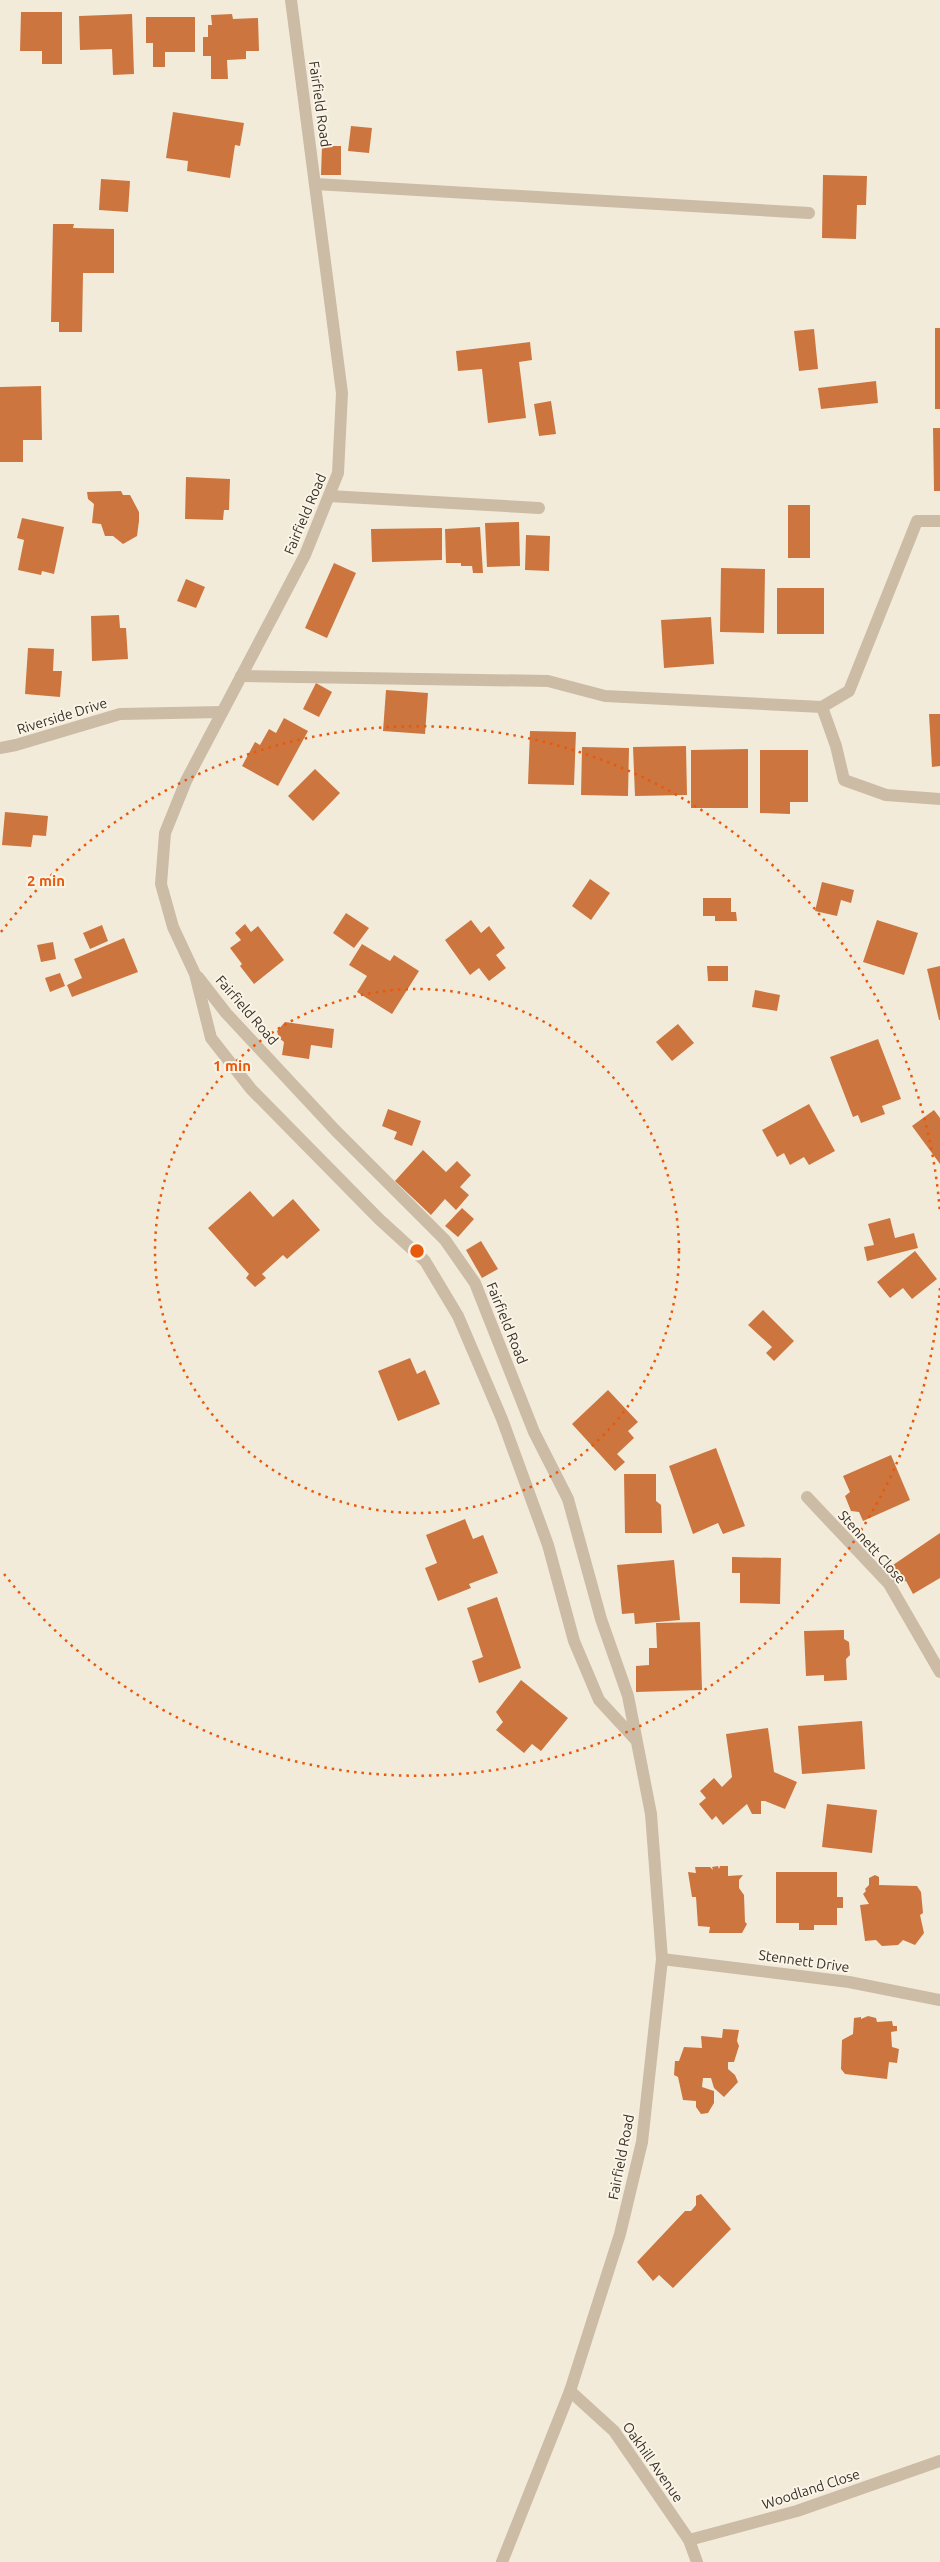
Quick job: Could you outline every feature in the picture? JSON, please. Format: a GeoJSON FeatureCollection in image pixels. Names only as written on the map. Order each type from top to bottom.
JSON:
{"type":"FeatureCollection","features":[{"type":"Feature","properties":{"kind":"street","name":"Fairfield Road"},"geometry":{"type":"LineString","coordinates":[[291,0],[342,393],[338,473],[305,555],[186,780],[165,834],[161,884],[173,927],[195,974],[211,1038],[251,1089],[312,1153],[379,1220],[425,1261],[458,1316],[505,1428],[548,1545],[574,1641],[599,1700],[635,1739]]}},
{"type":"Feature","properties":{"kind":"street"},"geometry":{"type":"LineString","coordinates":[[315,184],[808,213]]}},
{"type":"Feature","properties":{"kind":"street"},"geometry":{"type":"LineString","coordinates":[[329,496],[539,508]]}},
{"type":"Feature","properties":{"kind":"street"},"geometry":{"type":"LineString","coordinates":[[241,676],[548,681],[605,696],[822,706],[849,691],[916,521],[940,521]]}},
{"type":"Feature","properties":{"kind":"street"},"geometry":{"type":"LineString","coordinates":[[822,706],[836,746],[844,780],[886,795],[940,799]]}},
{"type":"Feature","properties":{"kind":"street","name":"Riverside Drive"},"geometry":{"type":"LineString","coordinates":[[0,748],[120,714],[222,712]]}},
{"type":"Feature","properties":{"kind":"street","name":"Fairfield Road"},"geometry":{"type":"LineString","coordinates":[[195,974],[226,1013],[336,1131],[445,1240],[476,1283],[534,1432],[568,1499],[600,1619],[628,1696],[651,1814],[662,1959],[642,2142],[620,2234],[570,2391],[502,2562]]}},
{"type":"Feature","properties":{"kind":"street","name":"Stennett Close"},"geometry":{"type":"LineString","coordinates":[[807,1497],[889,1584],[940,1672]]}},
{"type":"Feature","properties":{"kind":"street","name":"Stennett Drive"},"geometry":{"type":"LineString","coordinates":[[662,1959],[850,1982],[940,2000]]}},
{"type":"Feature","properties":{"kind":"street","name":"Oakhill Avenue"},"geometry":{"type":"LineString","coordinates":[[570,2391],[614,2431],[689,2540],[697,2562]]}},
{"type":"Feature","properties":{"kind":"street","name":"Woodland Close"},"geometry":{"type":"LineString","coordinates":[[689,2540],[797,2511],[940,2461]]}},
{"type":"Feature","properties":{"kind":"building"},"geometry":{"type":"Polygon","coordinates":[[[21,12],[62,12],[62,64],[42,64],[42,51],[20,51],[21,12]]]}},
{"type":"Feature","properties":{"kind":"building"},"geometry":{"type":"Polygon","coordinates":[[[132,14],[134,74],[113,75],[112,49],[80,50],[79,16],[132,14]]]}},
{"type":"Feature","properties":{"kind":"building"},"geometry":{"type":"Polygon","coordinates":[[[232,14],[233,19],[258,18],[259,51],[246,51],[246,59],[227,60],[228,79],[211,79],[211,56],[203,56],[203,37],[208,37],[208,25],[212,25],[211,15],[232,14]]]}},
{"type":"Feature","properties":{"kind":"building"},"geometry":{"type":"Polygon","coordinates":[[[146,17],[195,17],[195,52],[165,52],[165,67],[153,67],[153,43],[146,43],[146,17]]]}},
{"type":"Feature","properties":{"kind":"building"},"geometry":{"type":"Polygon","coordinates":[[[173,112],[244,123],[240,146],[235,145],[230,178],[187,171],[188,161],[166,158],[173,112]]]}},
{"type":"Feature","properties":{"kind":"building"},"geometry":{"type":"Polygon","coordinates":[[[351,126],[372,128],[369,153],[348,151],[351,126]]]}},
{"type":"Feature","properties":{"kind":"building"},"geometry":{"type":"Polygon","coordinates":[[[322,146],[341,146],[341,175],[321,175],[322,146]]]}},
{"type":"Feature","properties":{"kind":"building"},"geometry":{"type":"Polygon","coordinates":[[[823,175],[867,176],[866,205],[857,205],[856,239],[822,238],[823,175]]]}},
{"type":"Feature","properties":{"kind":"building"},"geometry":{"type":"Polygon","coordinates":[[[101,179],[130,181],[128,212],[99,210],[101,179]]]}},
{"type":"Feature","properties":{"kind":"building"},"geometry":{"type":"Polygon","coordinates":[[[53,224],[74,224],[73,228],[114,229],[114,273],[83,273],[82,332],[59,332],[59,322],[51,322],[53,224]]]}},
{"type":"Feature","properties":{"kind":"building"},"geometry":{"type":"Polygon","coordinates":[[[935,328],[940,328],[940,409],[935,409],[935,328]]]}},
{"type":"Feature","properties":{"kind":"building"},"geometry":{"type":"Polygon","coordinates":[[[814,329],[818,369],[799,371],[794,331],[814,329]]]}},
{"type":"Feature","properties":{"kind":"building"},"geometry":{"type":"Polygon","coordinates":[[[530,342],[532,360],[519,362],[526,418],[488,423],[482,369],[458,371],[456,351],[530,342]]]}},
{"type":"Feature","properties":{"kind":"building"},"geometry":{"type":"Polygon","coordinates":[[[876,381],[878,403],[821,409],[818,388],[876,381]]]}},
{"type":"Feature","properties":{"kind":"building"},"geometry":{"type":"Polygon","coordinates":[[[41,386],[42,440],[23,440],[23,462],[0,462],[0,387],[41,386]]]}},
{"type":"Feature","properties":{"kind":"building"},"geometry":{"type":"Polygon","coordinates":[[[551,401],[556,434],[539,436],[534,404],[551,401]]]}},
{"type":"Feature","properties":{"kind":"building"},"geometry":{"type":"Polygon","coordinates":[[[933,428],[940,428],[940,491],[934,491],[933,428]]]}},
{"type":"Feature","properties":{"kind":"building"},"geometry":{"type":"Polygon","coordinates":[[[186,477],[230,479],[229,510],[224,510],[223,520],[185,519],[186,477]]]}},
{"type":"Feature","properties":{"kind":"building"},"geometry":{"type":"Polygon","coordinates":[[[121,491],[123,495],[130,495],[139,512],[137,536],[123,544],[113,536],[105,536],[101,524],[92,523],[94,504],[88,499],[87,492],[121,491]]]}},
{"type":"Feature","properties":{"kind":"building"},"geometry":{"type":"Polygon","coordinates":[[[788,505],[810,505],[810,558],[788,558],[788,505]]]}},
{"type":"Feature","properties":{"kind":"building"},"geometry":{"type":"Polygon","coordinates":[[[22,518],[64,527],[54,574],[42,571],[41,575],[18,570],[24,540],[17,538],[22,518]]]}},
{"type":"Feature","properties":{"kind":"building"},"geometry":{"type":"Polygon","coordinates":[[[519,522],[520,566],[487,567],[485,523],[519,522]]]}},
{"type":"Feature","properties":{"kind":"building"},"geometry":{"type":"Polygon","coordinates":[[[480,527],[483,573],[473,573],[472,566],[461,566],[461,563],[446,563],[445,529],[480,527]]]}},
{"type":"Feature","properties":{"kind":"building"},"geometry":{"type":"Polygon","coordinates":[[[442,528],[442,560],[372,562],[371,529],[442,528]]]}},
{"type":"Feature","properties":{"kind":"building"},"geometry":{"type":"Polygon","coordinates":[[[526,535],[550,536],[549,571],[525,570],[526,535]]]}},
{"type":"Feature","properties":{"kind":"building"},"geometry":{"type":"Polygon","coordinates":[[[334,563],[356,573],[327,638],[305,628],[334,563]]]}},
{"type":"Feature","properties":{"kind":"building"},"geometry":{"type":"Polygon","coordinates":[[[721,568],[765,569],[764,633],[720,632],[721,568]]]}},
{"type":"Feature","properties":{"kind":"building"},"geometry":{"type":"Polygon","coordinates":[[[186,579],[205,587],[196,608],[177,601],[186,579]]]}},
{"type":"Feature","properties":{"kind":"building"},"geometry":{"type":"Polygon","coordinates":[[[777,588],[824,588],[824,634],[777,634],[777,588]]]}},
{"type":"Feature","properties":{"kind":"building"},"geometry":{"type":"Polygon","coordinates":[[[119,615],[120,628],[126,628],[128,659],[92,661],[91,616],[119,615]]]}},
{"type":"Feature","properties":{"kind":"building"},"geometry":{"type":"Polygon","coordinates":[[[711,617],[714,664],[664,668],[661,620],[711,617]]]}},
{"type":"Feature","properties":{"kind":"building"},"geometry":{"type":"Polygon","coordinates":[[[28,648],[54,649],[53,671],[62,671],[60,697],[25,694],[28,648]]]}},
{"type":"Feature","properties":{"kind":"building"},"geometry":{"type":"Polygon","coordinates":[[[316,683],[332,692],[319,717],[303,709],[316,683]]]}},
{"type":"Feature","properties":{"kind":"building"},"geometry":{"type":"Polygon","coordinates":[[[386,690],[428,693],[425,734],[383,731],[386,690]]]}},
{"type":"Feature","properties":{"kind":"building"},"geometry":{"type":"Polygon","coordinates":[[[929,714],[940,714],[940,766],[932,767],[929,714]]]}},
{"type":"Feature","properties":{"kind":"building"},"geometry":{"type":"Polygon","coordinates":[[[284,718],[308,731],[278,786],[242,766],[255,742],[260,745],[269,729],[276,733],[284,718]]]}},
{"type":"Feature","properties":{"kind":"building"},"geometry":{"type":"Polygon","coordinates":[[[530,731],[576,732],[574,785],[528,784],[530,731]]]}},
{"type":"Feature","properties":{"kind":"building"},"geometry":{"type":"Polygon","coordinates":[[[686,746],[687,795],[635,796],[633,747],[686,746]]]}},
{"type":"Feature","properties":{"kind":"building"},"geometry":{"type":"Polygon","coordinates":[[[582,747],[629,748],[628,796],[581,795],[582,747]]]}},
{"type":"Feature","properties":{"kind":"building"},"geometry":{"type":"Polygon","coordinates":[[[748,749],[748,808],[691,808],[691,750],[748,749]]]}},
{"type":"Feature","properties":{"kind":"building"},"geometry":{"type":"Polygon","coordinates":[[[760,750],[808,750],[808,802],[790,802],[790,814],[760,813],[760,750]]]}},
{"type":"Feature","properties":{"kind":"building"},"geometry":{"type":"Polygon","coordinates":[[[315,769],[340,793],[313,821],[288,796],[315,769]]]}},
{"type":"Feature","properties":{"kind":"building"},"geometry":{"type":"Polygon","coordinates":[[[5,812],[48,816],[46,836],[33,835],[31,847],[2,845],[5,812]]]}},
{"type":"Feature","properties":{"kind":"building"},"geometry":{"type":"Polygon","coordinates":[[[590,879],[610,893],[591,920],[572,906],[590,879]]]}},
{"type":"Feature","properties":{"kind":"building"},"geometry":{"type":"Polygon","coordinates":[[[822,882],[854,890],[851,903],[841,900],[837,916],[815,911],[822,882]]]}},
{"type":"Feature","properties":{"kind":"building"},"geometry":{"type":"Polygon","coordinates":[[[703,898],[731,898],[731,912],[736,912],[737,921],[715,921],[715,916],[703,916],[703,898]]]}},
{"type":"Feature","properties":{"kind":"building"},"geometry":{"type":"Polygon","coordinates":[[[346,913],[369,928],[354,948],[333,933],[346,913]]]}},
{"type":"Feature","properties":{"kind":"building"},"geometry":{"type":"Polygon","coordinates":[[[471,920],[481,933],[489,926],[505,948],[496,955],[506,968],[489,981],[479,968],[470,975],[445,940],[471,920]]]}},
{"type":"Feature","properties":{"kind":"building"},"geometry":{"type":"Polygon","coordinates":[[[877,920],[918,933],[904,975],[863,962],[877,920]]]}},
{"type":"Feature","properties":{"kind":"building"},"geometry":{"type":"Polygon","coordinates":[[[245,924],[251,932],[258,926],[284,960],[254,984],[240,966],[242,964],[230,948],[241,940],[235,933],[245,924]]]}},
{"type":"Feature","properties":{"kind":"building"},"geometry":{"type":"Polygon","coordinates":[[[102,925],[108,941],[90,949],[83,933],[102,925]]]}},
{"type":"Feature","properties":{"kind":"building"},"geometry":{"type":"Polygon","coordinates":[[[124,938],[138,972],[72,997],[67,985],[82,978],[74,959],[124,938]]]}},
{"type":"Feature","properties":{"kind":"building"},"geometry":{"type":"Polygon","coordinates":[[[53,942],[56,959],[41,962],[37,945],[53,942]]]}},
{"type":"Feature","properties":{"kind":"building"},"geometry":{"type":"Polygon","coordinates":[[[362,944],[390,961],[394,955],[419,971],[392,1014],[357,992],[367,976],[349,965],[362,944]]]}},
{"type":"Feature","properties":{"kind":"building"},"geometry":{"type":"Polygon","coordinates":[[[707,966],[728,966],[728,981],[708,981],[707,966]]]}},
{"type":"Feature","properties":{"kind":"building"},"geometry":{"type":"Polygon","coordinates":[[[940,966],[940,1020],[939,1020],[927,969],[940,966]]]}},
{"type":"Feature","properties":{"kind":"building"},"geometry":{"type":"Polygon","coordinates":[[[60,973],[65,986],[50,992],[45,978],[60,973]]]}},
{"type":"Feature","properties":{"kind":"building"},"geometry":{"type":"Polygon","coordinates":[[[755,990],[780,995],[777,1011],[752,1007],[755,990]]]}},
{"type":"Feature","properties":{"kind":"building"},"geometry":{"type":"Polygon","coordinates":[[[285,1022],[334,1029],[332,1048],[311,1045],[309,1059],[282,1055],[284,1042],[279,1038],[277,1031],[285,1022]]]}},
{"type":"Feature","properties":{"kind":"building"},"geometry":{"type":"Polygon","coordinates":[[[678,1024],[694,1043],[672,1061],[656,1042],[678,1024]]]}},
{"type":"Feature","properties":{"kind":"building"},"geometry":{"type":"Polygon","coordinates":[[[878,1039],[901,1099],[882,1106],[885,1114],[861,1123],[858,1115],[853,1117],[830,1057],[878,1039]]]}},
{"type":"Feature","properties":{"kind":"building"},"geometry":{"type":"Polygon","coordinates":[[[809,1104],[835,1151],[809,1165],[804,1157],[790,1165],[784,1153],[777,1157],[762,1130],[809,1104]]]}},
{"type":"Feature","properties":{"kind":"building"},"geometry":{"type":"Polygon","coordinates":[[[388,1109],[421,1121],[412,1146],[394,1139],[397,1132],[382,1126],[388,1109]]]}},
{"type":"Feature","properties":{"kind":"building"},"geometry":{"type":"Polygon","coordinates":[[[934,1110],[940,1118],[940,1164],[912,1126],[934,1110]]]}},
{"type":"Feature","properties":{"kind":"building"},"geometry":{"type":"Polygon","coordinates":[[[423,1150],[446,1172],[457,1161],[471,1175],[460,1187],[469,1195],[456,1210],[445,1199],[431,1215],[395,1181],[423,1150]]]}},
{"type":"Feature","properties":{"kind":"building"},"geometry":{"type":"Polygon","coordinates":[[[250,1191],[273,1217],[293,1199],[320,1230],[287,1259],[283,1255],[262,1274],[266,1278],[255,1287],[246,1278],[249,1274],[208,1228],[250,1191]]]}},
{"type":"Feature","properties":{"kind":"building"},"geometry":{"type":"Polygon","coordinates":[[[462,1208],[474,1219],[458,1237],[445,1226],[462,1208]]]}},
{"type":"Feature","properties":{"kind":"building"},"geometry":{"type":"Polygon","coordinates":[[[890,1218],[895,1238],[914,1233],[918,1248],[867,1261],[864,1247],[874,1245],[868,1224],[890,1218]]]}},
{"type":"Feature","properties":{"kind":"building"},"geometry":{"type":"Polygon","coordinates":[[[481,1241],[498,1269],[482,1278],[466,1250],[481,1241]]]}},
{"type":"Feature","properties":{"kind":"building"},"geometry":{"type":"Polygon","coordinates":[[[915,1251],[937,1279],[912,1299],[903,1288],[890,1298],[877,1282],[915,1251]]]}},
{"type":"Feature","properties":{"kind":"building"},"geometry":{"type":"Polygon","coordinates":[[[763,1310],[794,1341],[774,1361],[766,1353],[772,1347],[748,1325],[763,1310]]]}},
{"type":"Feature","properties":{"kind":"building"},"geometry":{"type":"Polygon","coordinates":[[[410,1358],[417,1374],[425,1370],[440,1404],[398,1421],[378,1371],[410,1358]]]}},
{"type":"Feature","properties":{"kind":"building"},"geometry":{"type":"Polygon","coordinates":[[[608,1390],[638,1422],[628,1431],[634,1438],[617,1454],[625,1462],[615,1471],[572,1424],[608,1390]]]}},
{"type":"Feature","properties":{"kind":"building"},"geometry":{"type":"Polygon","coordinates":[[[716,1448],[745,1526],[723,1534],[718,1523],[693,1534],[669,1466],[716,1448]]]}},
{"type":"Feature","properties":{"kind":"building"},"geometry":{"type":"Polygon","coordinates":[[[891,1455],[910,1500],[863,1521],[859,1512],[851,1511],[845,1496],[850,1492],[843,1476],[891,1455]]]}},
{"type":"Feature","properties":{"kind":"building"},"geometry":{"type":"Polygon","coordinates":[[[624,1474],[656,1474],[656,1501],[661,1505],[662,1533],[625,1533],[624,1474]]]}},
{"type":"Feature","properties":{"kind":"building"},"geometry":{"type":"Polygon","coordinates":[[[465,1519],[473,1539],[483,1535],[498,1573],[469,1584],[471,1588],[438,1601],[425,1568],[437,1563],[426,1535],[465,1519]]]}},
{"type":"Feature","properties":{"kind":"building"},"geometry":{"type":"Polygon","coordinates":[[[940,1533],[940,1578],[913,1594],[906,1581],[896,1583],[889,1576],[890,1567],[940,1533]]]}},
{"type":"Feature","properties":{"kind":"building"},"geometry":{"type":"Polygon","coordinates":[[[732,1557],[781,1558],[780,1604],[740,1603],[740,1573],[732,1573],[732,1557]]]}},
{"type":"Feature","properties":{"kind":"building"},"geometry":{"type":"Polygon","coordinates":[[[674,1560],[680,1620],[635,1624],[634,1613],[622,1614],[617,1565],[674,1560]]]}},
{"type":"Feature","properties":{"kind":"building"},"geometry":{"type":"Polygon","coordinates":[[[497,1597],[521,1668],[479,1683],[472,1661],[483,1657],[467,1608],[497,1597]]]}},
{"type":"Feature","properties":{"kind":"building"},"geometry":{"type":"Polygon","coordinates":[[[700,1622],[702,1690],[636,1692],[636,1666],[649,1665],[649,1648],[657,1648],[656,1623],[700,1622]]]}},
{"type":"Feature","properties":{"kind":"building"},"geometry":{"type":"Polygon","coordinates":[[[844,1630],[844,1639],[849,1642],[850,1655],[846,1659],[847,1680],[824,1681],[824,1675],[806,1676],[804,1631],[844,1630]]]}},
{"type":"Feature","properties":{"kind":"building"},"geometry":{"type":"Polygon","coordinates":[[[521,1680],[568,1718],[541,1751],[532,1744],[524,1753],[496,1730],[503,1722],[496,1712],[521,1680]]]}},
{"type":"Feature","properties":{"kind":"building"},"geometry":{"type":"Polygon","coordinates":[[[862,1721],[865,1769],[802,1774],[798,1726],[862,1721]]]}},
{"type":"Feature","properties":{"kind":"building"},"geometry":{"type":"Polygon","coordinates":[[[768,1728],[774,1772],[797,1782],[785,1809],[761,1801],[761,1814],[752,1814],[747,1804],[723,1825],[716,1816],[712,1820],[699,1804],[706,1798],[700,1791],[714,1778],[722,1787],[732,1777],[726,1734],[768,1728]]]}},
{"type":"Feature","properties":{"kind":"building"},"geometry":{"type":"Polygon","coordinates":[[[827,1804],[877,1810],[872,1853],[822,1847],[827,1804]]]}},
{"type":"Feature","properties":{"kind":"building"},"geometry":{"type":"Polygon","coordinates":[[[718,1866],[719,1869],[720,1866],[728,1866],[728,1876],[743,1875],[739,1880],[739,1888],[744,1895],[745,1922],[747,1924],[742,1933],[709,1933],[710,1927],[698,1926],[696,1897],[692,1897],[688,1872],[696,1873],[695,1867],[710,1867],[713,1870],[712,1867],[718,1866]]]}},
{"type":"Feature","properties":{"kind":"building"},"geometry":{"type":"Polygon","coordinates":[[[776,1872],[837,1872],[837,1897],[843,1897],[843,1908],[837,1908],[837,1925],[814,1925],[814,1930],[799,1930],[799,1923],[776,1923],[776,1872]]]}},
{"type":"Feature","properties":{"kind":"building"},"geometry":{"type":"Polygon","coordinates":[[[875,1875],[879,1877],[879,1885],[917,1886],[921,1892],[923,1913],[920,1915],[924,1933],[915,1945],[903,1940],[898,1945],[882,1946],[876,1940],[865,1941],[860,1905],[869,1904],[863,1894],[869,1885],[869,1878],[875,1875]]]}},
{"type":"Feature","properties":{"kind":"building"},"geometry":{"type":"Polygon","coordinates":[[[868,2016],[876,2018],[877,2022],[892,2021],[893,2026],[897,2026],[897,2031],[891,2032],[892,2047],[899,2049],[897,2063],[889,2062],[887,2079],[845,2074],[841,2069],[842,2040],[853,2034],[854,2018],[861,2017],[861,2019],[868,2016]]]}},
{"type":"Feature","properties":{"kind":"building"},"geometry":{"type":"Polygon","coordinates":[[[723,2029],[739,2030],[737,2041],[739,2046],[734,2062],[728,2062],[728,2069],[735,2075],[738,2082],[724,2097],[714,2088],[711,2078],[703,2078],[702,2087],[714,2091],[714,2103],[708,2113],[701,2114],[696,2107],[696,2101],[683,2100],[678,2077],[674,2075],[675,2061],[679,2061],[684,2047],[702,2048],[701,2036],[722,2038],[723,2029]]]}},
{"type":"Feature","properties":{"kind":"building"},"geometry":{"type":"Polygon","coordinates":[[[701,2194],[731,2229],[673,2288],[659,2275],[653,2281],[637,2262],[685,2211],[691,2211],[696,2205],[696,2196],[701,2194]]]}}]}
